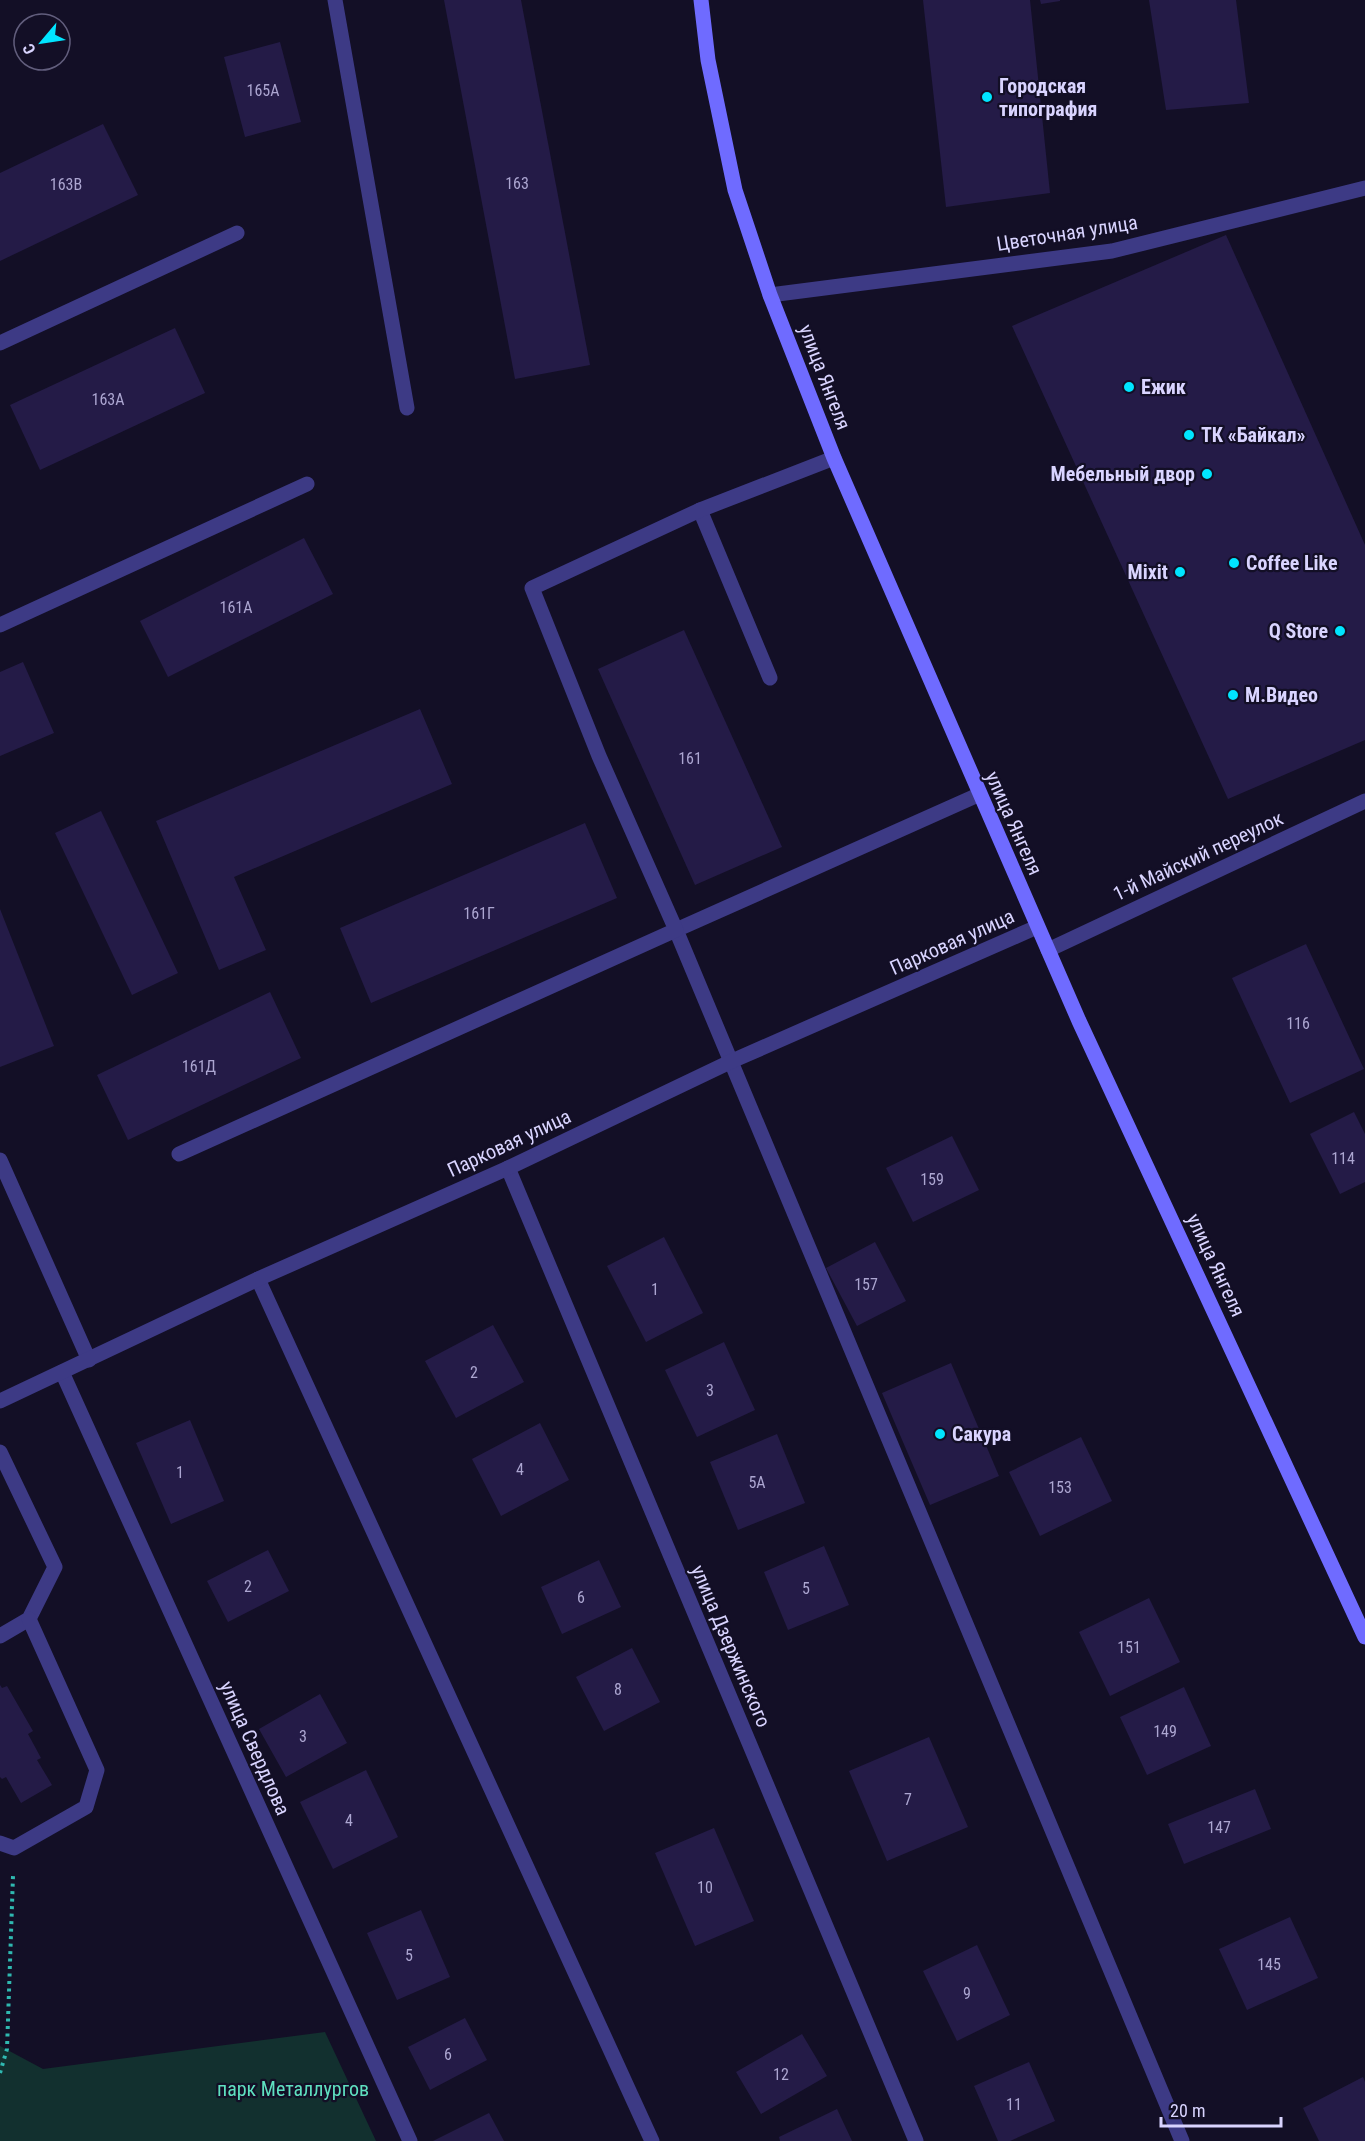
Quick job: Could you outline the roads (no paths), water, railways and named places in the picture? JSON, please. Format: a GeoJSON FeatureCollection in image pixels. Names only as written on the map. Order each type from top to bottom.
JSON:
{"type":"FeatureCollection","features":[{"type":"Feature","properties":{"kind":"main road","name":"улица Янгеля"},"geometry":{"type":"LineString","coordinates":[[701,0],[708,60],[735,190],[770,295],[834,458],[978,795],[1365,1637]]}},
{"type":"Feature","properties":{"kind":"street"},"geometry":{"type":"LineString","coordinates":[[336,0],[407,408]]}},
{"type":"Feature","properties":{"kind":"street","name":"Цветочная улица"},"geometry":{"type":"LineString","coordinates":[[770,295],[1112,250],[1365,188]]}},
{"type":"Feature","properties":{"kind":"street"},"geometry":{"type":"LineString","coordinates":[[0,343],[237,233]]}},
{"type":"Feature","properties":{"kind":"street"},"geometry":{"type":"LineString","coordinates":[[834,458],[700,510],[532,588],[599,756],[732,1061],[1182,2141]]}},
{"type":"Feature","properties":{"kind":"street"},"geometry":{"type":"LineString","coordinates":[[0,625],[307,484]]}},
{"type":"Feature","properties":{"kind":"street"},"geometry":{"type":"LineString","coordinates":[[700,510],[770,678]]}},
{"type":"Feature","properties":{"kind":"street"},"geometry":{"type":"LineString","coordinates":[[179,1154],[978,795]]}},
{"type":"Feature","properties":{"kind":"street","name":"1-й Майский переулок"},"geometry":{"type":"LineString","coordinates":[[1048,950],[1364,803]]}},
{"type":"Feature","properties":{"kind":"street","name":"Парковая улица"},"geometry":{"type":"LineString","coordinates":[[0,1401],[258,1279],[508,1168],[732,1061],[1038,927]]}},
{"type":"Feature","properties":{"kind":"street"},"geometry":{"type":"LineString","coordinates":[[0,1160],[89,1360]]}},
{"type":"Feature","properties":{"kind":"street","name":"улица Дзержинского"},"geometry":{"type":"LineString","coordinates":[[508,1168],[916,2141]]}},
{"type":"Feature","properties":{"kind":"street"},"geometry":{"type":"LineString","coordinates":[[258,1279],[652,2141]]}},
{"type":"Feature","properties":{"kind":"street","name":"улица Свердлова"},"geometry":{"type":"LineString","coordinates":[[62,1372],[410,2141]]}},
{"type":"Feature","properties":{"kind":"street"},"geometry":{"type":"LineString","coordinates":[[0,1452],[55,1567],[29,1619],[0,1636]]}},
{"type":"Feature","properties":{"kind":"street"},"geometry":{"type":"LineString","coordinates":[[7,1846],[86,1807],[97,1770],[29,1619]]}},
{"type":"Feature","properties":{"kind":"place","name":"Городская типография"},"geometry":{"type":"Point","coordinates":[987,97]}},
{"type":"Feature","properties":{"kind":"place","name":"Ежик"},"geometry":{"type":"Point","coordinates":[1129,387]}},
{"type":"Feature","properties":{"kind":"place","name":"ТК «Байкал»"},"geometry":{"type":"Point","coordinates":[1189,435]}},
{"type":"Feature","properties":{"kind":"place","name":"Мебельный двор"},"geometry":{"type":"Point","coordinates":[1207,474]}},
{"type":"Feature","properties":{"kind":"place","name":"Coffee Like"},"geometry":{"type":"Point","coordinates":[1234,563]}},
{"type":"Feature","properties":{"kind":"place","name":"Mixit"},"geometry":{"type":"Point","coordinates":[1180,572]}},
{"type":"Feature","properties":{"kind":"place","name":"Q Store"},"geometry":{"type":"Point","coordinates":[1340,631]}},
{"type":"Feature","properties":{"kind":"place","name":"М.Видео"},"geometry":{"type":"Point","coordinates":[1233,695]}},
{"type":"Feature","properties":{"kind":"place","name":"Сакура"},"geometry":{"type":"Point","coordinates":[940,1434]}},
{"type":"Feature","properties":{"kind":"park label","name":"парк Металлургов"},"geometry":{"type":"Point","coordinates":[293,2089]}}]}
